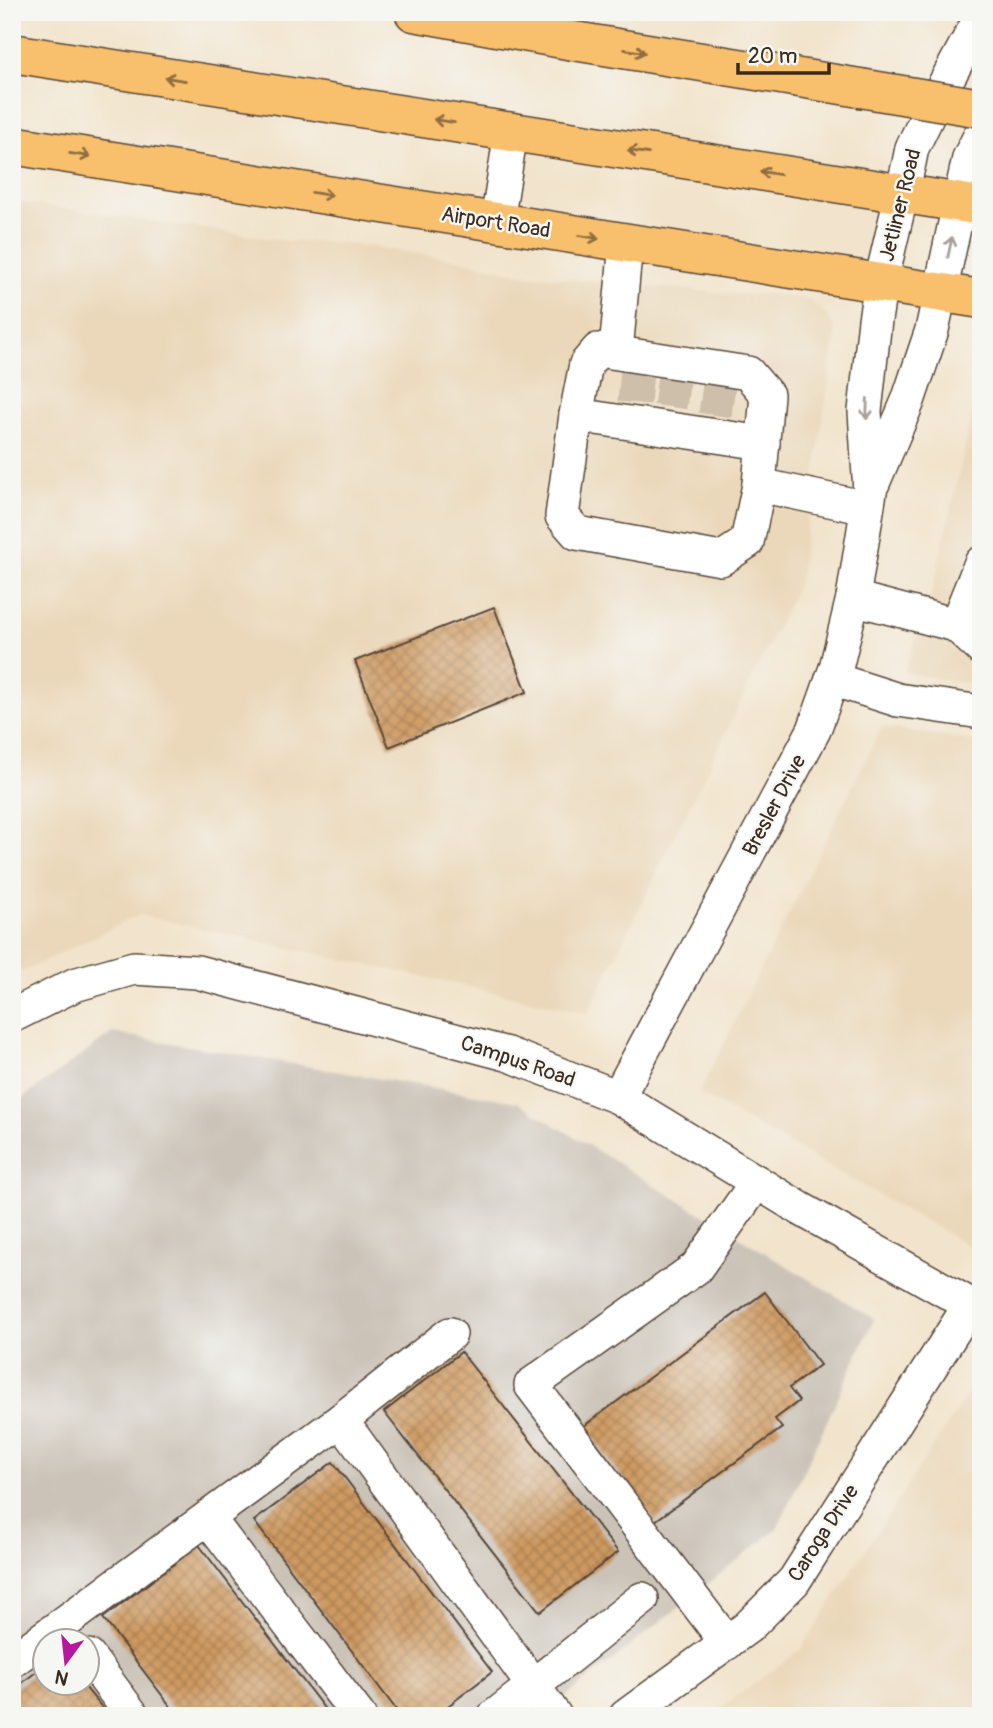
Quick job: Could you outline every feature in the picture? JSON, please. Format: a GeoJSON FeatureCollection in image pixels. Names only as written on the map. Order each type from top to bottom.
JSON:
{"type":"FeatureCollection","features":[{"type":"Feature","properties":{"kind":"main road"},"geometry":{"type":"LineString","coordinates":[[414,12],[981,108]]}},
{"type":"Feature","properties":{"kind":"main road"},"geometry":{"type":"LineString","coordinates":[[12,53],[970,205]]}},
{"type":"Feature","properties":{"kind":"main road","name":"Airport Road"},"geometry":{"type":"LineString","coordinates":[[12,145],[981,299]]}},
{"type":"Feature","properties":{"kind":"street","name":"Jetliner Road"},"geometry":{"type":"LineString","coordinates":[[881,282],[912,148],[981,17]]}},
{"type":"Feature","properties":{"kind":"street"},"geometry":{"type":"LineString","coordinates":[[497,222],[511,132]]}},
{"type":"Feature","properties":{"kind":"street"},"geometry":{"type":"LineString","coordinates":[[940,292],[970,205],[969,158],[981,134]]}},
{"type":"Feature","properties":{"kind":"street"},"geometry":{"type":"LineString","coordinates":[[626,243],[632,381]]}},
{"type":"Feature","properties":{"kind":"street","name":"Bresler Drive"},"geometry":{"type":"LineString","coordinates":[[618,1097],[814,730],[832,679],[853,598],[868,500],[866,411],[881,282]]}},
{"type":"Feature","properties":{"kind":"street","name":"Bresler Drive"},"geometry":{"type":"LineString","coordinates":[[868,500],[908,401],[932,330],[940,292]]}},
{"type":"Feature","properties":{"kind":"street"},"geometry":{"type":"LineString","coordinates":[[717,401],[748,373],[766,395],[763,443],[759,485],[747,542],[721,559],[577,533],[562,516],[586,364],[598,350],[632,381],[672,393],[717,401],[763,443]]}},
{"type":"Feature","properties":{"kind":"street"},"geometry":{"type":"LineString","coordinates":[[576,415],[632,381],[672,393],[717,401]]}},
{"type":"Feature","properties":{"kind":"street"},"geometry":{"type":"LineString","coordinates":[[759,485],[868,500]]}},
{"type":"Feature","properties":{"kind":"street"},"geometry":{"type":"LineString","coordinates":[[979,573],[968,627],[981,648]]}},
{"type":"Feature","properties":{"kind":"street"},"geometry":{"type":"LineString","coordinates":[[853,598],[968,627]]}},
{"type":"Feature","properties":{"kind":"street"},"geometry":{"type":"LineString","coordinates":[[832,679],[898,701],[981,712]]}},
{"type":"Feature","properties":{"kind":"street","name":"Campus Road"},"geometry":{"type":"LineString","coordinates":[[12,1016],[74,985],[134,968],[197,972],[507,1054],[618,1097],[975,1308]]}},
{"type":"Feature","properties":{"kind":"street"},"geometry":{"type":"LineString","coordinates":[[727,1643],[531,1385],[695,1268],[758,1182]]}},
{"type":"Feature","properties":{"kind":"street","name":"Caroga Drive"},"geometry":{"type":"LineString","coordinates":[[626,1716],[748,1627],[794,1581],[975,1308]]}},
{"type":"Feature","properties":{"kind":"street"},"geometry":{"type":"LineString","coordinates":[[76,1626],[208,1518],[341,1420],[450,1334]]}},
{"type":"Feature","properties":{"kind":"street"},"geometry":{"type":"LineString","coordinates":[[341,1420],[555,1716]]}},
{"type":"Feature","properties":{"kind":"street"},"geometry":{"type":"LineString","coordinates":[[208,1518],[359,1716]]}},
{"type":"Feature","properties":{"kind":"street"},"geometry":{"type":"LineString","coordinates":[[495,1716],[642,1599]]}},
{"type":"Feature","properties":{"kind":"street"},"geometry":{"type":"LineString","coordinates":[[12,1661],[32,1651]]}},
{"type":"Feature","properties":{"kind":"street"},"geometry":{"type":"LineString","coordinates":[[102,1675],[133,1716]]}},
{"type":"Feature","properties":{"kind":"shaded area"},"geometry":{"type":"Polygon","coordinates":[[[12,201],[288,241],[337,242],[463,260],[519,274],[729,294],[797,297],[811,301],[827,316],[834,326],[835,339],[799,582],[588,1013],[139,915],[12,977],[12,201]]]}},
{"type":"Feature","properties":{"kind":"shaded area"},"geometry":{"type":"Polygon","coordinates":[[[981,374],[981,685],[904,673],[934,585],[981,374]]]}},
{"type":"Feature","properties":{"kind":"shaded area"},"geometry":{"type":"Polygon","coordinates":[[[882,727],[981,742],[981,1253],[699,1093],[882,727]]]}},
{"type":"Feature","properties":{"kind":"shaded area"},"geometry":{"type":"Polygon","coordinates":[[[112,1033],[517,1102],[874,1319],[777,1529],[542,1716],[12,1716],[12,1106],[112,1033]]]}},
{"type":"Feature","properties":{"kind":"shaded area"},"geometry":{"type":"Polygon","coordinates":[[[978,1378],[981,1379],[981,1716],[710,1716],[800,1650],[978,1378]]]}},
{"type":"Feature","properties":{"kind":"building"},"geometry":{"type":"Polygon","coordinates":[[[494,607],[527,692],[389,747],[355,661],[494,607]]]}},
{"type":"Feature","properties":{"kind":"building"},"geometry":{"type":"Polygon","coordinates":[[[765,1292],[820,1365],[789,1388],[799,1401],[775,1419],[782,1428],[655,1521],[584,1426],[765,1292]]]}},
{"type":"Feature","properties":{"kind":"building"},"geometry":{"type":"Polygon","coordinates":[[[461,1352],[618,1552],[540,1612],[384,1412],[461,1352]]]}},
{"type":"Feature","properties":{"kind":"building"},"geometry":{"type":"Polygon","coordinates":[[[333,1462],[492,1672],[435,1716],[401,1716],[254,1521],[333,1462]]]}},
{"type":"Feature","properties":{"kind":"building"},"geometry":{"type":"Polygon","coordinates":[[[199,1545],[330,1716],[178,1716],[103,1618],[199,1545]]]}},
{"type":"Feature","properties":{"kind":"building"},"geometry":{"type":"Polygon","coordinates":[[[32,1675],[32,1696],[93,1696],[109,1716],[12,1716],[12,1691],[32,1675]]]}},
{"type":"Feature","properties":{"kind":"tunnel"},"geometry":{"type":"LineString","coordinates":[[634,403],[637,372]]}},
{"type":"Feature","properties":{"kind":"tunnel"},"geometry":{"type":"LineString","coordinates":[[670,407],[674,377]]}},
{"type":"Feature","properties":{"kind":"tunnel"},"geometry":{"type":"LineString","coordinates":[[715,415],[719,385]]}}]}
